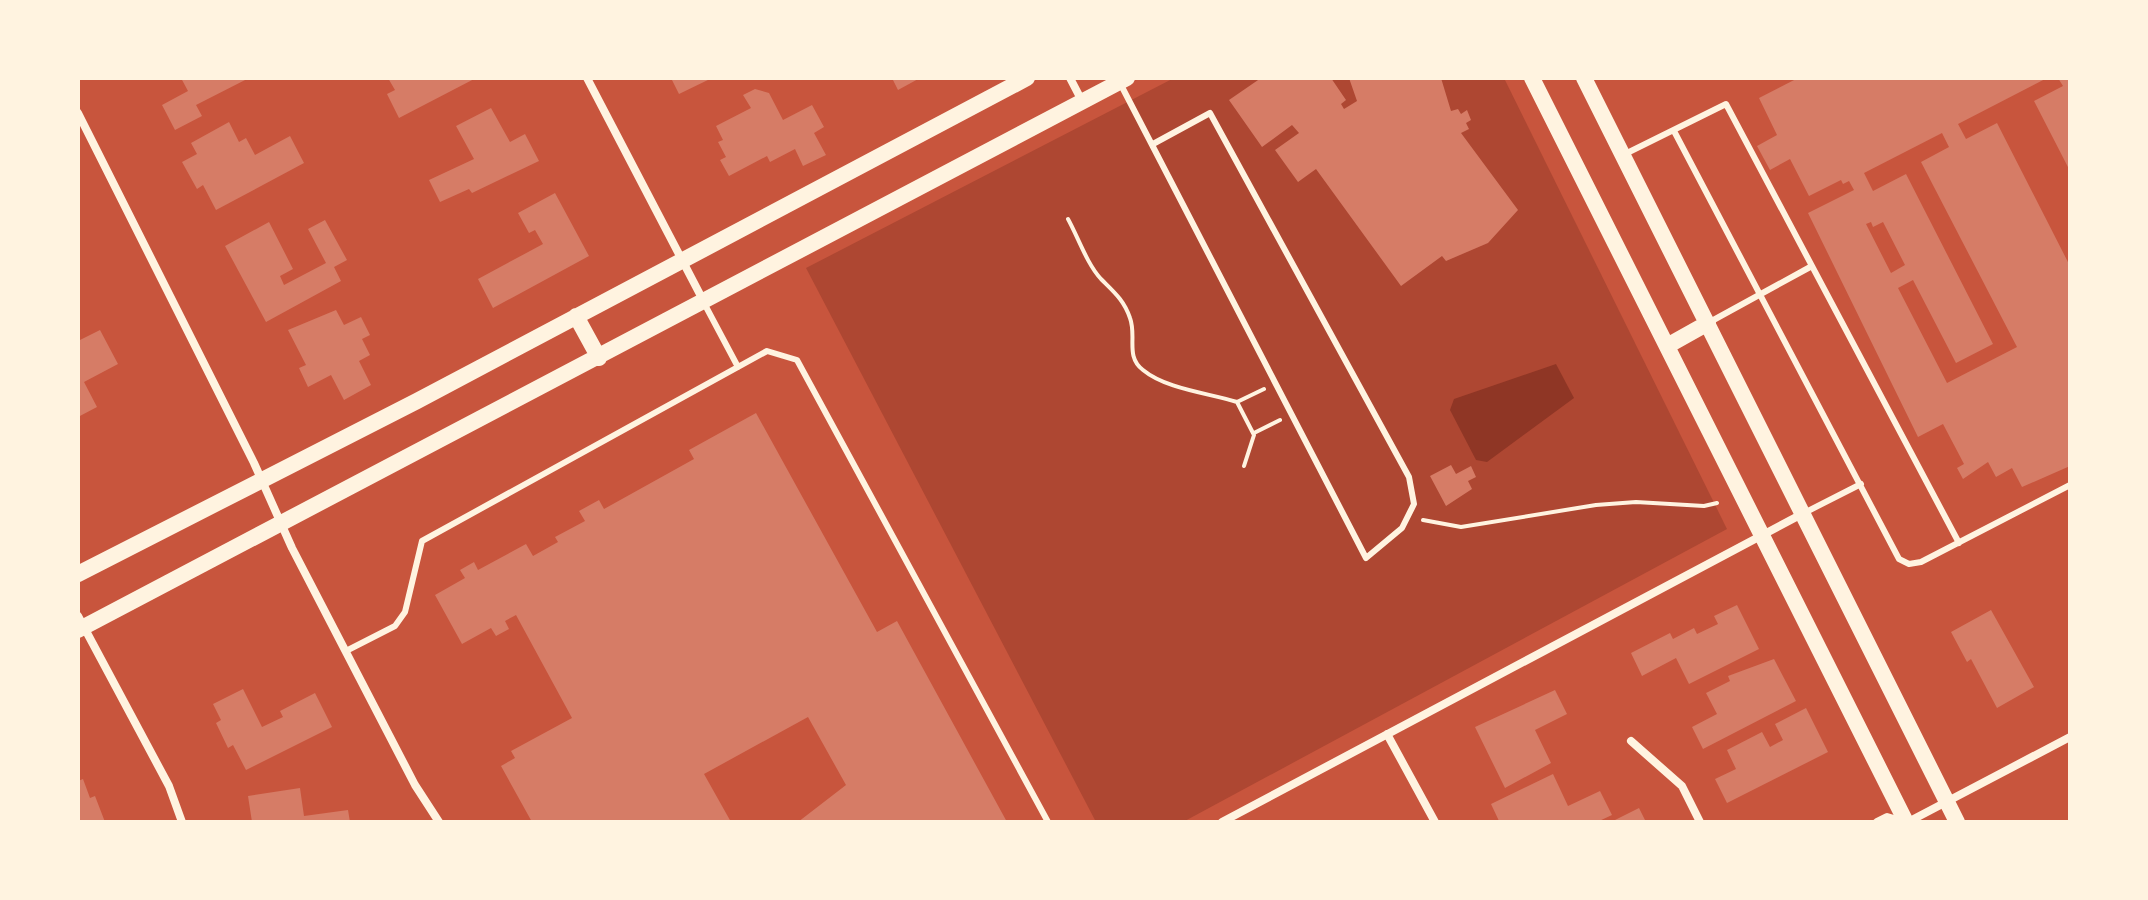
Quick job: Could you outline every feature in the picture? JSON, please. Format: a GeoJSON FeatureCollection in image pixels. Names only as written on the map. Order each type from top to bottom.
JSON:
{"type":"FeatureCollection","features":[{"type":"Feature","properties":{"kind":"main road"},"geometry":{"type":"LineString","coordinates":[[78,574],[262,481],[1027,78]]}},
{"type":"Feature","properties":{"kind":"main road"},"geometry":{"type":"LineString","coordinates":[[1532,78],[1906,822]]}},
{"type":"Feature","properties":{"kind":"main road"},"geometry":{"type":"LineString","coordinates":[[1584,78],[1957,822]]}},
{"type":"Feature","properties":{"kind":"main road"},"geometry":{"type":"LineString","coordinates":[[80,624],[281,525],[1121,79]]}},
{"type":"Feature","properties":{"kind":"main road"},"geometry":{"type":"LineString","coordinates":[[576,316],[599,358]]}},
{"type":"Feature","properties":{"kind":"main road"},"geometry":{"type":"LineString","coordinates":[[1667,346],[1708,323]]}},
{"type":"Feature","properties":{"kind":"street"},"geometry":{"type":"LineString","coordinates":[[587,78],[704,303]]}},
{"type":"Feature","properties":{"kind":"street"},"geometry":{"type":"LineString","coordinates":[[1070,78],[1082,102]]}},
{"type":"Feature","properties":{"kind":"street"},"geometry":{"type":"LineString","coordinates":[[78,113],[262,481],[281,525],[415,785],[439,822]]}},
{"type":"Feature","properties":{"kind":"street"},"geometry":{"type":"LineString","coordinates":[[1222,822],[1802,514]]}},
{"type":"Feature","properties":{"kind":"street"},"geometry":{"type":"LineString","coordinates":[[80,624],[169,786],[182,822]]}},
{"type":"Feature","properties":{"kind":"street"},"geometry":{"type":"LineString","coordinates":[[1387,734],[1435,822]]}},
{"type":"Feature","properties":{"kind":"street"},"geometry":{"type":"LineString","coordinates":[[1877,822],[1887,817],[1906,822],[2070,737]]}},
{"type":"Feature","properties":{"kind":"street"},"geometry":{"type":"LineString","coordinates":[[1631,741],[1682,786],[1700,822]]}},
{"type":"Feature","properties":{"kind":"lane"},"geometry":{"type":"LineString","coordinates":[[1121,79],[1153,144],[1366,558],[1402,528],[1414,504],[1409,477],[1210,113],[1153,144]]}},
{"type":"Feature","properties":{"kind":"lane"},"geometry":{"type":"LineString","coordinates":[[1623,155],[1726,104],[1959,543]]}},
{"type":"Feature","properties":{"kind":"lane"},"geometry":{"type":"LineString","coordinates":[[1674,131],[1899,559],[1909,564],[1921,562],[2070,485]]}},
{"type":"Feature","properties":{"kind":"lane"},"geometry":{"type":"LineString","coordinates":[[1708,323],[1812,266]]}},
{"type":"Feature","properties":{"kind":"lane"},"geometry":{"type":"LineString","coordinates":[[704,303],[738,367]]}},
{"type":"Feature","properties":{"kind":"lane"},"geometry":{"type":"LineString","coordinates":[[346,651],[395,626],[405,612],[422,541],[767,351],[797,360],[1048,822]]}},
{"type":"Feature","properties":{"kind":"lane"},"geometry":{"type":"LineString","coordinates":[[1802,514],[1861,484]]}},
{"type":"Feature","properties":{"kind":"path"},"geometry":{"type":"LineString","coordinates":[[1068,219],[1100,278],[1120,297],[1130,318],[1133,335],[1131,350],[1139,368],[1153,377],[1237,402],[1277,383]]}},
{"type":"Feature","properties":{"kind":"path"},"geometry":{"type":"LineString","coordinates":[[1237,402],[1254,433],[1244,466]]}},
{"type":"Feature","properties":{"kind":"path"},"geometry":{"type":"LineString","coordinates":[[1254,433],[1293,413]]}},
{"type":"Feature","properties":{"kind":"path"},"geometry":{"type":"LineString","coordinates":[[1407,517],[1461,527],[1596,505],[1636,502],[1704,506],[1717,503]]}},
{"type":"Feature","properties":{"kind":"shaded area"},"geometry":{"type":"Polygon","coordinates":[[[1174,78],[1504,78],[1727,529],[1183,822],[1096,822],[806,268],[1174,78]]]}},
{"type":"Feature","properties":{"kind":"shaded area"},"geometry":{"type":"Polygon","coordinates":[[[1556,364],[1574,398],[1487,462],[1476,460],[1450,410],[1454,399],[1556,364]]]}},
{"type":"Feature","properties":{"kind":"building"},"geometry":{"type":"Polygon","coordinates":[[[181,78],[249,78],[196,105],[202,116],[175,130],[162,105],[188,91],[181,78]]]}},
{"type":"Feature","properties":{"kind":"building"},"geometry":{"type":"Polygon","coordinates":[[[388,78],[476,78],[399,118],[387,94],[395,90],[388,78]]]}},
{"type":"Feature","properties":{"kind":"building"},"geometry":{"type":"Polygon","coordinates":[[[671,78],[712,78],[679,94],[671,78]]]}},
{"type":"Feature","properties":{"kind":"building"},"geometry":{"type":"Polygon","coordinates":[[[892,78],[920,78],[898,90],[892,78]]]}},
{"type":"Feature","properties":{"kind":"building"},"geometry":{"type":"Polygon","coordinates":[[[1261,78],[1331,78],[1346,100],[1341,104],[1344,109],[1357,101],[1349,78],[1441,78],[1451,111],[1458,109],[1461,114],[1467,110],[1471,120],[1466,123],[1469,129],[1461,133],[1518,210],[1488,243],[1446,261],[1442,256],[1401,286],[1316,169],[1298,182],[1275,150],[1299,133],[1292,125],[1262,147],[1229,100],[1261,78]]]}},
{"type":"Feature","properties":{"kind":"building"},"geometry":{"type":"Polygon","coordinates":[[[1798,78],[2047,78],[1958,124],[1966,139],[1997,123],[2070,266],[2070,466],[2022,487],[2012,468],[1996,477],[1988,462],[1963,479],[1957,468],[1964,464],[1943,424],[1918,437],[1808,213],[1854,190],[1849,181],[1843,184],[1841,180],[1809,196],[1790,159],[1770,170],[1757,146],[1777,135],[1759,98],[1798,78]],[[1942,133],[1864,173],[1873,191],[1906,174],[1993,344],[1956,363],[1913,280],[1898,288],[1947,383],[2017,347],[1921,162],[1949,147],[1942,133]],[[1871,222],[1866,224],[1891,273],[1905,265],[1883,222],[1873,227],[1871,222]]]}},
{"type":"Feature","properties":{"kind":"building"},"geometry":{"type":"Polygon","coordinates":[[[2058,78],[2070,78],[2070,171],[2034,101],[2063,86],[2058,78]]]}},
{"type":"Feature","properties":{"kind":"building"},"geometry":{"type":"Polygon","coordinates":[[[755,89],[769,93],[783,120],[812,105],[824,127],[814,133],[826,155],[803,166],[795,149],[770,162],[767,156],[729,176],[720,160],[726,157],[718,142],[723,140],[716,126],[751,108],[743,95],[755,89]]]}},
{"type":"Feature","properties":{"kind":"building"},"geometry":{"type":"Polygon","coordinates":[[[491,108],[510,142],[525,134],[539,161],[472,193],[469,189],[440,202],[429,180],[474,159],[456,126],[491,108]]]}},
{"type":"Feature","properties":{"kind":"building"},"geometry":{"type":"Polygon","coordinates":[[[229,122],[239,142],[246,138],[255,155],[290,136],[304,163],[216,210],[203,185],[197,189],[182,162],[197,154],[191,143],[229,122]]]}},
{"type":"Feature","properties":{"kind":"building"},"geometry":{"type":"Polygon","coordinates":[[[555,193],[589,256],[493,308],[478,279],[543,244],[535,230],[529,233],[518,213],[555,193]]]}},
{"type":"Feature","properties":{"kind":"building"},"geometry":{"type":"Polygon","coordinates":[[[325,220],[347,260],[334,267],[341,281],[266,322],[225,246],[269,222],[293,269],[280,276],[284,285],[326,263],[308,229],[325,220]]]}},
{"type":"Feature","properties":{"kind":"building"},"geometry":{"type":"Polygon","coordinates":[[[336,310],[344,325],[361,317],[370,335],[362,339],[370,355],[359,361],[371,385],[344,400],[331,375],[308,387],[299,368],[306,365],[288,330],[336,310]]]}},
{"type":"Feature","properties":{"kind":"building"},"geometry":{"type":"Polygon","coordinates":[[[100,330],[118,364],[84,382],[97,407],[78,417],[78,341],[100,330]]]}},
{"type":"Feature","properties":{"kind":"building"},"geometry":{"type":"Polygon","coordinates":[[[756,413],[877,632],[897,621],[1007,822],[798,822],[846,785],[808,717],[704,774],[731,822],[532,822],[501,766],[515,758],[511,751],[572,718],[516,615],[505,621],[509,629],[496,636],[491,628],[462,644],[435,595],[465,578],[460,570],[474,562],[478,570],[526,544],[533,556],[558,542],[555,537],[585,521],[579,511],[599,500],[604,509],[694,459],[689,450],[756,413]]]}},
{"type":"Feature","properties":{"kind":"building"},"geometry":{"type":"Polygon","coordinates":[[[1451,465],[1456,474],[1471,466],[1476,477],[1468,481],[1472,489],[1446,506],[1430,476],[1451,465]]]}},
{"type":"Feature","properties":{"kind":"building"},"geometry":{"type":"Polygon","coordinates":[[[1737,605],[1759,649],[1689,684],[1676,658],[1642,676],[1631,653],[1670,633],[1673,639],[1694,628],[1697,634],[1718,624],[1714,616],[1737,605]]]}},
{"type":"Feature","properties":{"kind":"building"},"geometry":{"type":"Polygon","coordinates":[[[1991,610],[2034,687],[1997,708],[1971,659],[1967,662],[1951,632],[1991,610]]]}},
{"type":"Feature","properties":{"kind":"building"},"geometry":{"type":"Polygon","coordinates":[[[1774,659],[1796,701],[1703,749],[1692,727],[1717,714],[1706,693],[1730,681],[1728,676],[1774,659]]]}},
{"type":"Feature","properties":{"kind":"building"},"geometry":{"type":"Polygon","coordinates":[[[243,689],[262,727],[283,717],[280,711],[315,693],[332,727],[246,770],[233,745],[228,748],[216,723],[221,720],[213,704],[243,689]]]}},
{"type":"Feature","properties":{"kind":"building"},"geometry":{"type":"Polygon","coordinates":[[[1555,690],[1567,714],[1535,730],[1551,763],[1505,788],[1475,727],[1555,690]]]}},
{"type":"Feature","properties":{"kind":"building"},"geometry":{"type":"Polygon","coordinates":[[[1806,708],[1828,752],[1727,803],[1715,779],[1736,769],[1727,750],[1762,732],[1770,747],[1783,740],[1775,724],[1806,708]]]}},
{"type":"Feature","properties":{"kind":"building"},"geometry":{"type":"Polygon","coordinates":[[[1553,774],[1568,806],[1600,791],[1612,815],[1597,822],[1499,821],[1491,804],[1553,774]]]}},
{"type":"Feature","properties":{"kind":"building"},"geometry":{"type":"Polygon","coordinates":[[[83,779],[90,798],[95,796],[105,822],[78,822],[78,781],[83,779]]]}},
{"type":"Feature","properties":{"kind":"building"},"geometry":{"type":"Polygon","coordinates":[[[300,788],[304,816],[348,810],[350,822],[252,822],[248,796],[300,788]]]}},
{"type":"Feature","properties":{"kind":"building"},"geometry":{"type":"Polygon","coordinates":[[[1639,808],[1646,822],[1611,822],[1639,808]]]}}]}
